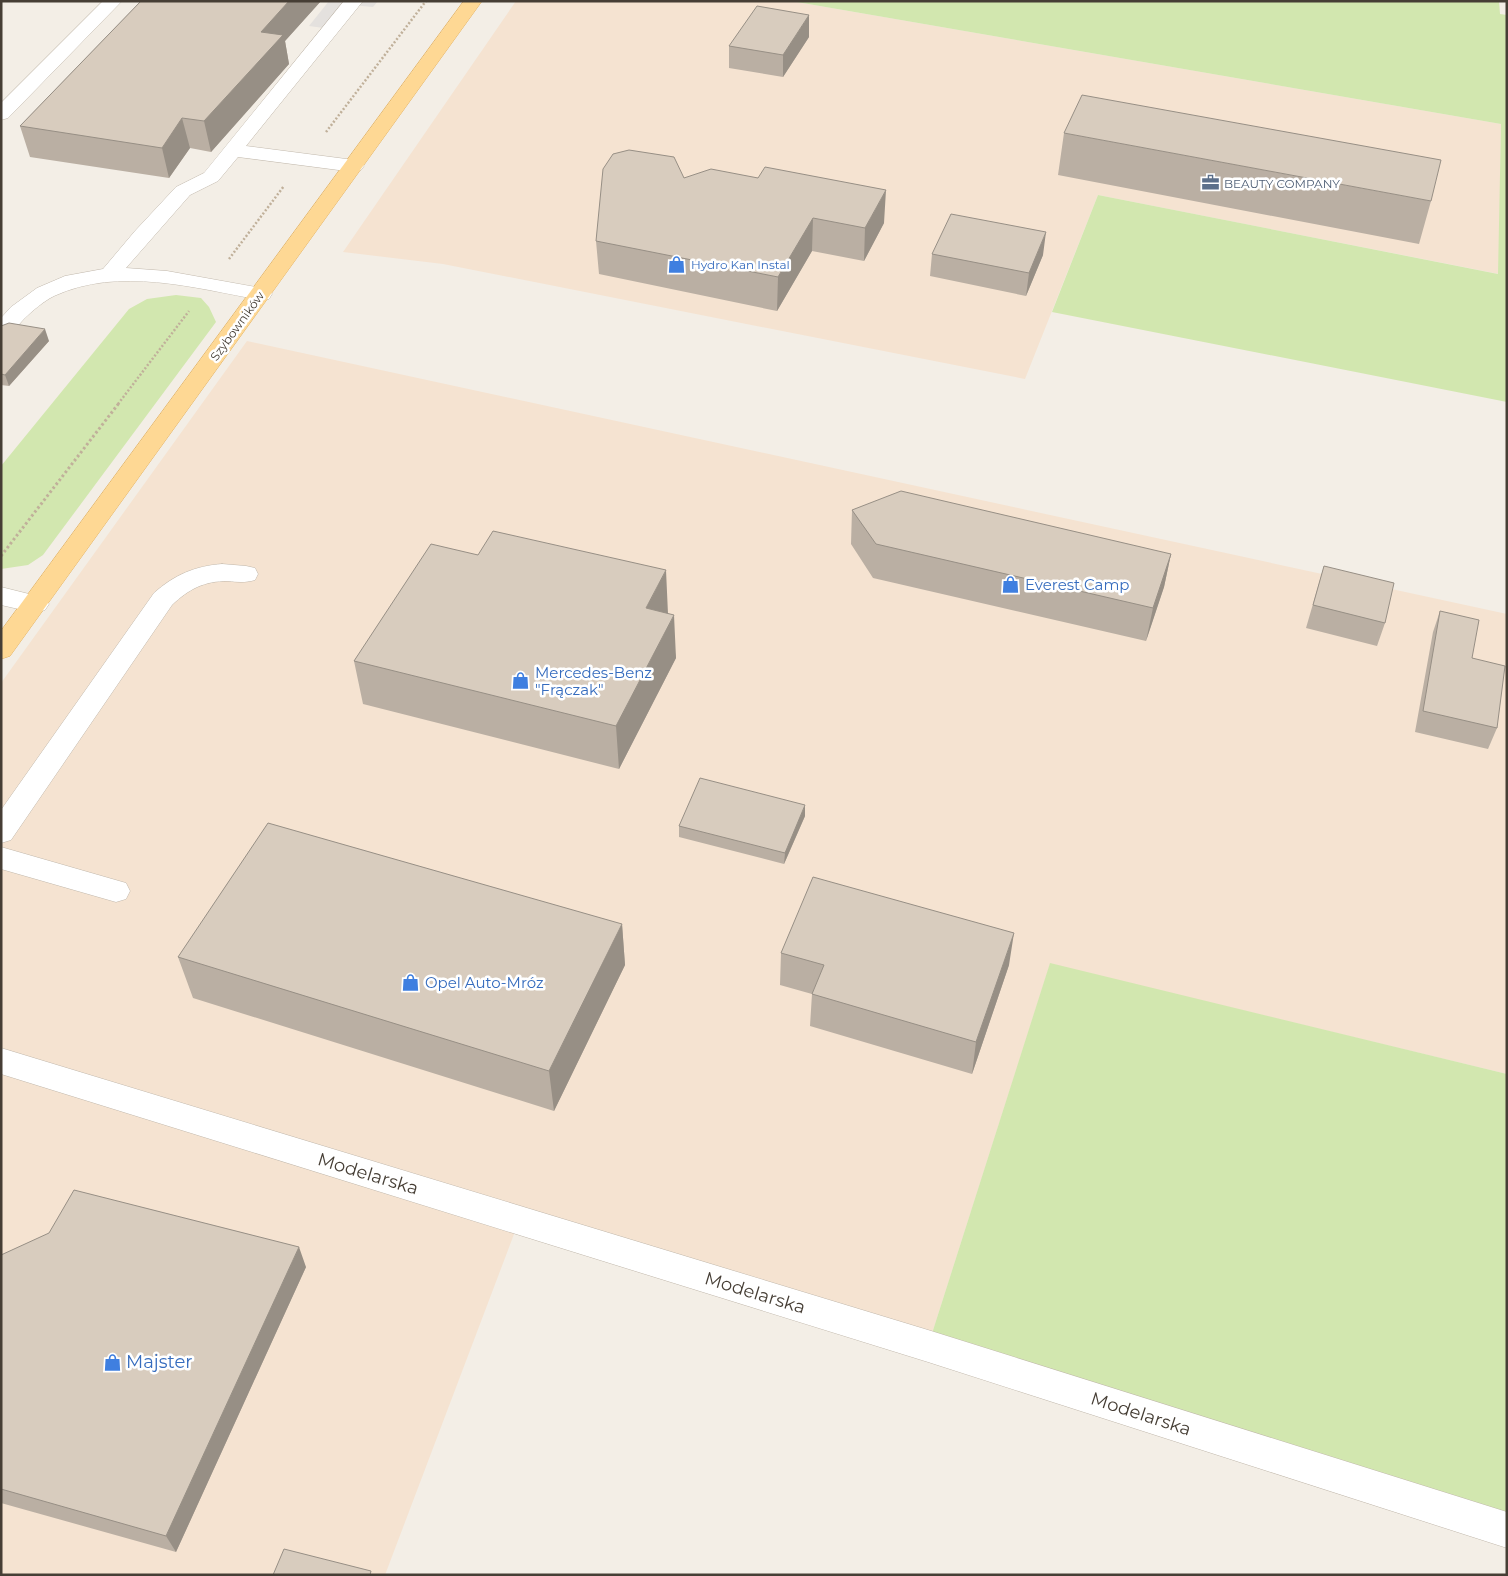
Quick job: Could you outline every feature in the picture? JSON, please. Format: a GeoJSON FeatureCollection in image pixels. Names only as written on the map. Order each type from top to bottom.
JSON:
{"type":"FeatureCollection","features":[{"type":"Feature","properties":{"kind":"main road","name":"Szybowników"},"geometry":{"type":"LineString","coordinates":[[1,650],[473,1]]}},
{"type":"Feature","properties":{"kind":"street"},"geometry":{"type":"LineString","coordinates":[[1,114],[113,1]]}},
{"type":"Feature","properties":{"kind":"street"},"geometry":{"type":"LineString","coordinates":[[110,274],[142,235],[183,191],[210,177],[354,1]]}},
{"type":"Feature","properties":{"kind":"street"},"geometry":{"type":"LineString","coordinates":[[232,150],[354,166]]}},
{"type":"Feature","properties":{"kind":"street"},"geometry":{"type":"LineString","coordinates":[[1,332],[19,311],[48,291],[86,278],[110,274],[145,274],[260,294]]}},
{"type":"Feature","properties":{"kind":"street"},"geometry":{"type":"LineString","coordinates":[[1,832],[163,600],[174,588],[185,580],[213,572],[246,574]]}},
{"type":"Feature","properties":{"kind":"street"},"geometry":{"type":"LineString","coordinates":[[1,596],[36,604]]}},
{"type":"Feature","properties":{"kind":"street"},"geometry":{"type":"LineString","coordinates":[[1,858],[116,891]]}},
{"type":"Feature","properties":{"kind":"street","name":"Modelarska"},"geometry":{"type":"LineString","coordinates":[[1,1061],[919,1344],[1507,1530]]}},
{"type":"Feature","properties":{"kind":"shaded area"},"geometry":{"type":"Polygon","coordinates":[[[329,1],[378,1],[373,7],[351,5],[331,29],[309,26],[329,1]]]}},
{"type":"Feature","properties":{"kind":"shaded area"},"geometry":{"type":"Polygon","coordinates":[[[516,1],[791,1],[1501,124],[1499,274],[1098,195],[1025,379],[443,264],[343,252],[516,1]]]}},
{"type":"Feature","properties":{"kind":"shaded area"},"geometry":{"type":"Polygon","coordinates":[[[247,341],[1507,614],[1507,1074],[1050,964],[928,1346],[519,1221],[385,1575],[1,1575],[1,683],[247,341]]]}},
{"type":"Feature","properties":{"kind":"green space"},"geometry":{"type":"Polygon","coordinates":[[[791,1],[1499,1],[1500,14],[1507,15],[1507,402],[1052,312],[1098,195],[1498,274],[1501,124],[791,1]]]}},
{"type":"Feature","properties":{"kind":"green space"},"geometry":{"type":"Polygon","coordinates":[[[176,295],[201,298],[209,307],[216,322],[43,555],[28,565],[1,569],[1,466],[129,309],[147,299],[176,295]]]}},
{"type":"Feature","properties":{"kind":"green space"},"geometry":{"type":"Polygon","coordinates":[[[1050,963],[1507,1074],[1507,1530],[928,1346],[1050,963]]]}},
{"type":"Feature","properties":{"kind":"building"},"geometry":{"type":"Polygon","coordinates":[[[141,1],[289,1],[261,32],[283,35],[204,121],[182,118],[162,148],[20,126],[141,1]]]}},
{"type":"Feature","properties":{"kind":"building"},"geometry":{"type":"Polygon","coordinates":[[[757,6],[809,15],[783,55],[729,46],[757,6]]]}},
{"type":"Feature","properties":{"kind":"building"},"geometry":{"type":"Polygon","coordinates":[[[1082,95],[1441,160],[1431,201],[1064,133],[1082,95]]]}},
{"type":"Feature","properties":{"kind":"building"},"geometry":{"type":"Polygon","coordinates":[[[629,150],[674,157],[684,178],[711,169],[758,178],[765,167],[886,190],[865,228],[813,218],[778,277],[596,241],[603,169],[613,154],[629,150]]]}},
{"type":"Feature","properties":{"kind":"building"},"geometry":{"type":"Polygon","coordinates":[[[951,214],[1046,232],[1029,273],[932,254],[951,214]]]}},
{"type":"Feature","properties":{"kind":"building"},"geometry":{"type":"Polygon","coordinates":[[[9,323],[45,329],[5,375],[1,374],[1,326],[9,323]]]}},
{"type":"Feature","properties":{"kind":"building"},"geometry":{"type":"Polygon","coordinates":[[[901,491],[1171,554],[1153,608],[876,544],[852,510],[901,491]]]}},
{"type":"Feature","properties":{"kind":"building","name":"Mercedes-Benz \"Frączak\""},"geometry":{"type":"Polygon","coordinates":[[[493,531],[666,570],[646,608],[674,615],[616,726],[354,661],[431,544],[478,555],[493,531]]]}},
{"type":"Feature","properties":{"kind":"building"},"geometry":{"type":"Polygon","coordinates":[[[1324,566],[1394,583],[1385,623],[1313,605],[1324,566]]]}},
{"type":"Feature","properties":{"kind":"building"},"geometry":{"type":"Polygon","coordinates":[[[1440,611],[1479,620],[1472,658],[1505,666],[1497,728],[1423,711],[1440,611]]]}},
{"type":"Feature","properties":{"kind":"building"},"geometry":{"type":"Polygon","coordinates":[[[700,778],[805,805],[785,853],[679,826],[700,778]]]}},
{"type":"Feature","properties":{"kind":"building","name":"Opel Auto-Mróz"},"geometry":{"type":"Polygon","coordinates":[[[268,823],[622,924],[549,1071],[178,957],[268,823]]]}},
{"type":"Feature","properties":{"kind":"building"},"geometry":{"type":"Polygon","coordinates":[[[813,877],[1014,933],[976,1042],[812,994],[824,965],[781,953],[813,877]]]}},
{"type":"Feature","properties":{"kind":"building"},"geometry":{"type":"Polygon","coordinates":[[[74,1190],[299,1247],[166,1536],[1,1489],[1,1255],[49,1233],[74,1190]]]}},
{"type":"Feature","properties":{"kind":"building"},"geometry":{"type":"Polygon","coordinates":[[[284,1549],[371,1571],[370,1575],[273,1575],[284,1549]]]}},
{"type":"Feature","properties":{"kind":"place","name":"BEAUTY COMPANY"},"geometry":{"type":"Point","coordinates":[1210,183]}},
{"type":"Feature","properties":{"kind":"place","name":"Hydro Kan Instal"},"geometry":{"type":"Point","coordinates":[677,264]}},
{"type":"Feature","properties":{"kind":"place","name":"Everest Camp"},"geometry":{"type":"Point","coordinates":[1011,584]}},
{"type":"Feature","properties":{"kind":"place","name":"Mercedes-Benz \"Frączak\""},"geometry":{"type":"Point","coordinates":[521,681]}},
{"type":"Feature","properties":{"kind":"place","name":"Opel Auto-Mróz"},"geometry":{"type":"Point","coordinates":[411,982]}},
{"type":"Feature","properties":{"kind":"place","name":"Majster"},"geometry":{"type":"Point","coordinates":[112,1362]}}]}
